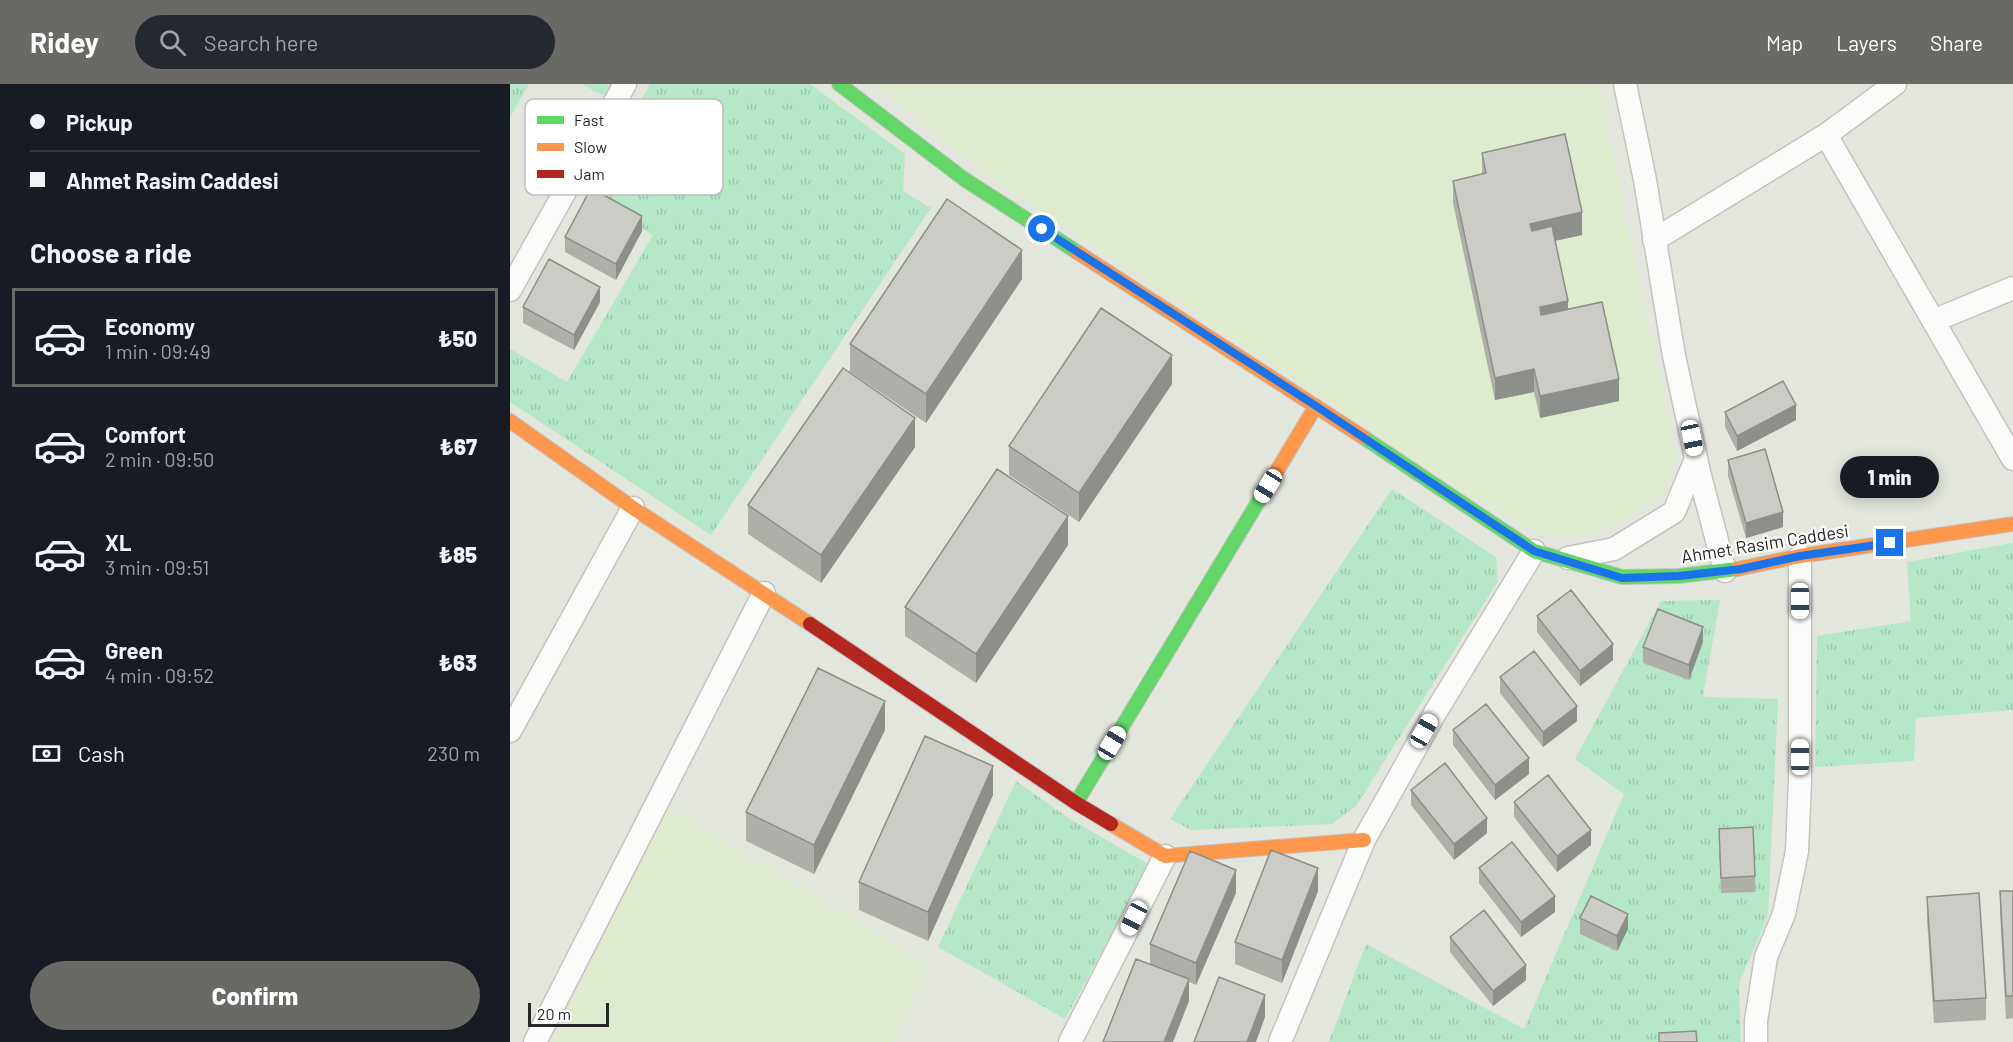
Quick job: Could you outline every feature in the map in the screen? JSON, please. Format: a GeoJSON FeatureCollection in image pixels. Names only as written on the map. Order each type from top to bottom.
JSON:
{"type":"FeatureCollection","features":[{"type":"Feature","properties":{"kind":"street"},"geometry":{"type":"LineString","coordinates":[[617,99],[625,84]]}},
{"type":"Feature","properties":{"kind":"street","name":"Ahmet Rasim Caddesi"},"geometry":{"type":"LineString","coordinates":[[839,84],[964,179],[1316,406],[1534,551],[1622,578],[1679,576],[1741,569],[1800,556],[2013,524]]}},
{"type":"Feature","properties":{"kind":"street"},"geometry":{"type":"LineString","coordinates":[[1624,84],[1674,356],[1696,459],[1725,571]]}},
{"type":"Feature","properties":{"kind":"street"},"geometry":{"type":"LineString","coordinates":[[1654,240],[1826,135],[1895,84]]}},
{"type":"Feature","properties":{"kind":"street"},"geometry":{"type":"LineString","coordinates":[[1826,135],[2013,459]]}},
{"type":"Feature","properties":{"kind":"street"},"geometry":{"type":"LineString","coordinates":[[510,290],[563,195]]}},
{"type":"Feature","properties":{"kind":"street"},"geometry":{"type":"LineString","coordinates":[[1933,321],[2013,288]]}},
{"type":"Feature","properties":{"kind":"street"},"geometry":{"type":"LineString","coordinates":[[1076,803],[1316,406]]}},
{"type":"Feature","properties":{"kind":"street"},"geometry":{"type":"LineString","coordinates":[[510,421],[633,508],[764,593],[1076,803],[1166,856],[1364,840]]}},
{"type":"Feature","properties":{"kind":"street"},"geometry":{"type":"LineString","coordinates":[[1560,559],[1614,549],[1674,512],[1696,459]]}},
{"type":"Feature","properties":{"kind":"street"},"geometry":{"type":"LineString","coordinates":[[510,731],[633,508]]}},
{"type":"Feature","properties":{"kind":"street"},"geometry":{"type":"LineString","coordinates":[[1280,1042],[1364,840],[1434,713],[1534,551]]}},
{"type":"Feature","properties":{"kind":"street"},"geometry":{"type":"LineString","coordinates":[[1756,1042],[1756,1021],[1766,957],[1784,914],[1797,851],[1800,780],[1800,556]]}},
{"type":"Feature","properties":{"kind":"street"},"geometry":{"type":"LineString","coordinates":[[535,1042],[764,593]]}},
{"type":"Feature","properties":{"kind":"street"},"geometry":{"type":"LineString","coordinates":[[1070,1042],[1166,856]]}},
{"type":"Feature","properties":{"kind":"shaded area"},"geometry":{"type":"Polygon","coordinates":[[[871,84],[1598,84],[1676,459],[1663,494],[1613,526],[1581,536],[1543,535],[1467,494],[1007,189],[871,84]]]}},
{"type":"Feature","properties":{"kind":"shaded area"},"geometry":{"type":"Polygon","coordinates":[[[665,806],[929,965],[892,1042],[553,1042],[665,806]]]}},
{"type":"Feature","properties":{"kind":"green space"},"geometry":{"type":"Polygon","coordinates":[[[510,84],[529,84],[510,118],[510,84]]]}},
{"type":"Feature","properties":{"kind":"green space"},"geometry":{"type":"Polygon","coordinates":[[[582,84],[611,84],[604,96],[582,84]]]}},
{"type":"Feature","properties":{"kind":"green space"},"geometry":{"type":"Polygon","coordinates":[[[650,84],[810,84],[905,154],[903,191],[931,208],[711,535],[510,402],[510,349],[567,382],[653,235],[589,198],[591,195],[723,195],[723,99],[642,99],[650,84]]]}},
{"type":"Feature","properties":{"kind":"green space"},"geometry":{"type":"Polygon","coordinates":[[[1392,489],[1496,557],[1498,581],[1356,806],[1332,824],[1191,830],[1170,819],[1392,489]]]}},
{"type":"Feature","properties":{"kind":"green space"},"geometry":{"type":"Polygon","coordinates":[[[2013,543],[2013,710],[1916,718],[1914,761],[1815,767],[1817,636],[1911,621],[1907,562],[2013,543]]]}},
{"type":"Feature","properties":{"kind":"green space"},"geometry":{"type":"Polygon","coordinates":[[[1720,600],[1703,697],[1778,699],[1768,916],[1739,983],[1741,1042],[1329,1042],[1366,944],[1524,1029],[1624,794],[1575,759],[1661,601],[1720,600]]]}},
{"type":"Feature","properties":{"kind":"green space"},"geometry":{"type":"Polygon","coordinates":[[[1016,781],[1070,819],[1150,865],[1065,1019],[938,947],[1016,781]]]}},
{"type":"Feature","properties":{"kind":"building"},"geometry":{"type":"Polygon","coordinates":[[[1565,134],[1582,212],[1530,224],[1532,231],[1552,226],[1568,301],[1540,307],[1541,315],[1602,302],[1619,379],[1540,396],[1534,369],[1495,378],[1453,181],[1486,173],[1482,153],[1565,134]]]}},
{"type":"Feature","properties":{"kind":"building"},"geometry":{"type":"Polygon","coordinates":[[[587,195],[604,195],[642,216],[616,264],[565,237],[587,195]]]}},
{"type":"Feature","properties":{"kind":"building"},"geometry":{"type":"Polygon","coordinates":[[[947,199],[1022,250],[926,394],[850,344],[947,199]]]}},
{"type":"Feature","properties":{"kind":"building"},"geometry":{"type":"Polygon","coordinates":[[[549,259],[600,287],[574,335],[523,307],[549,259]]]}},
{"type":"Feature","properties":{"kind":"building"},"geometry":{"type":"Polygon","coordinates":[[[1101,308],[1172,355],[1079,493],[1009,446],[1101,308]]]}},
{"type":"Feature","properties":{"kind":"building"},"geometry":{"type":"Polygon","coordinates":[[[843,368],[915,418],[821,555],[748,505],[843,368]]]}},
{"type":"Feature","properties":{"kind":"building"},"geometry":{"type":"Polygon","coordinates":[[[1783,381],[1796,405],[1737,436],[1725,412],[1783,381]]]}},
{"type":"Feature","properties":{"kind":"building"},"geometry":{"type":"Polygon","coordinates":[[[1765,449],[1783,512],[1746,523],[1728,460],[1765,449]]]}},
{"type":"Feature","properties":{"kind":"building"},"geometry":{"type":"Polygon","coordinates":[[[997,469],[1068,516],[976,654],[905,607],[997,469]]]}},
{"type":"Feature","properties":{"kind":"building"},"geometry":{"type":"Polygon","coordinates":[[[1571,590],[1613,644],[1580,671],[1537,616],[1571,590]]]}},
{"type":"Feature","properties":{"kind":"building"},"geometry":{"type":"Polygon","coordinates":[[[1658,609],[1703,627],[1689,665],[1643,647],[1658,609]]]}},
{"type":"Feature","properties":{"kind":"building"},"geometry":{"type":"Polygon","coordinates":[[[1534,651],[1577,706],[1543,732],[1500,677],[1534,651]]]}},
{"type":"Feature","properties":{"kind":"building"},"geometry":{"type":"Polygon","coordinates":[[[818,668],[885,701],[814,845],[746,812],[818,668]]]}},
{"type":"Feature","properties":{"kind":"building"},"geometry":{"type":"Polygon","coordinates":[[[1486,704],[1529,758],[1495,785],[1453,730],[1486,704]]]}},
{"type":"Feature","properties":{"kind":"building"},"geometry":{"type":"Polygon","coordinates":[[[925,736],[993,766],[928,912],[859,882],[925,736]]]}},
{"type":"Feature","properties":{"kind":"building"},"geometry":{"type":"Polygon","coordinates":[[[1445,763],[1487,818],[1454,844],[1411,790],[1445,763]]]}},
{"type":"Feature","properties":{"kind":"building"},"geometry":{"type":"Polygon","coordinates":[[[1548,775],[1591,830],[1557,856],[1514,802],[1548,775]]]}},
{"type":"Feature","properties":{"kind":"building"},"geometry":{"type":"Polygon","coordinates":[[[1753,827],[1755,876],[1721,878],[1719,829],[1753,827]]]}},
{"type":"Feature","properties":{"kind":"building"},"geometry":{"type":"Polygon","coordinates":[[[1512,842],[1555,896],[1521,922],[1479,868],[1512,842]]]}},
{"type":"Feature","properties":{"kind":"building"},"geometry":{"type":"Polygon","coordinates":[[[1271,850],[1318,868],[1282,960],[1235,942],[1271,850]]]}},
{"type":"Feature","properties":{"kind":"building"},"geometry":{"type":"Polygon","coordinates":[[[1190,851],[1236,870],[1196,963],[1150,944],[1190,851]]]}},
{"type":"Feature","properties":{"kind":"building"},"geometry":{"type":"Polygon","coordinates":[[[2000,891],[2013,891],[2013,996],[2006,996],[2000,891]]]}},
{"type":"Feature","properties":{"kind":"building"},"geometry":{"type":"Polygon","coordinates":[[[1979,893],[1986,998],[1934,1001],[1927,897],[1979,893]]]}},
{"type":"Feature","properties":{"kind":"building"},"geometry":{"type":"Polygon","coordinates":[[[1591,896],[1628,914],[1617,936],[1580,918],[1591,896]]]}},
{"type":"Feature","properties":{"kind":"building"},"geometry":{"type":"Polygon","coordinates":[[[1484,910],[1526,965],[1493,991],[1450,937],[1484,910]]]}},
{"type":"Feature","properties":{"kind":"building"},"geometry":{"type":"Polygon","coordinates":[[[1136,959],[1189,979],[1164,1042],[1103,1042],[1136,959]]]}},
{"type":"Feature","properties":{"kind":"building"},"geometry":{"type":"Polygon","coordinates":[[[1219,977],[1265,995],[1247,1042],[1194,1042],[1219,977]]]}},
{"type":"Feature","properties":{"kind":"building"},"geometry":{"type":"Polygon","coordinates":[[[1696,1031],[1697,1042],[1659,1042],[1659,1033],[1696,1031]]]}},
{"type":"Feature","properties":{"kind":"traffic: fast"},"geometry":{"type":"LineString","coordinates":[[839,84],[964,179],[1077,252]]}},
{"type":"Feature","properties":{"kind":"traffic: fast"},"geometry":{"type":"LineString","coordinates":[[1363,437],[1534,551],[1622,577],[1679,576],[1737,569]]}},
{"type":"Feature","properties":{"kind":"traffic: fast"},"geometry":{"type":"LineString","coordinates":[[1076,803],[1269,484]]}},
{"type":"Feature","properties":{"kind":"traffic: slow"},"geometry":{"type":"LineString","coordinates":[[1077,252],[1363,437]]}},
{"type":"Feature","properties":{"kind":"traffic: slow"},"geometry":{"type":"LineString","coordinates":[[1269,484],[1316,406]]}},
{"type":"Feature","properties":{"kind":"traffic: slow"},"geometry":{"type":"LineString","coordinates":[[510,421],[633,508],[810,624]]}},
{"type":"Feature","properties":{"kind":"traffic: slow"},"geometry":{"type":"LineString","coordinates":[[1737,569],[1800,556],[2013,524]]}},
{"type":"Feature","properties":{"kind":"traffic: slow"},"geometry":{"type":"LineString","coordinates":[[1111,824],[1165,856],[1364,840]]}},
{"type":"Feature","properties":{"kind":"traffic: jam"},"geometry":{"type":"LineString","coordinates":[[810,624],[1076,803],[1111,824]]}},
{"type":"Feature","properties":{"kind":"route"},"geometry":{"type":"LineString","coordinates":[[1042,229],[1316,406],[1534,551],[1622,578],[1679,576],[1741,569],[1800,556],[1890,543]]}}]}
